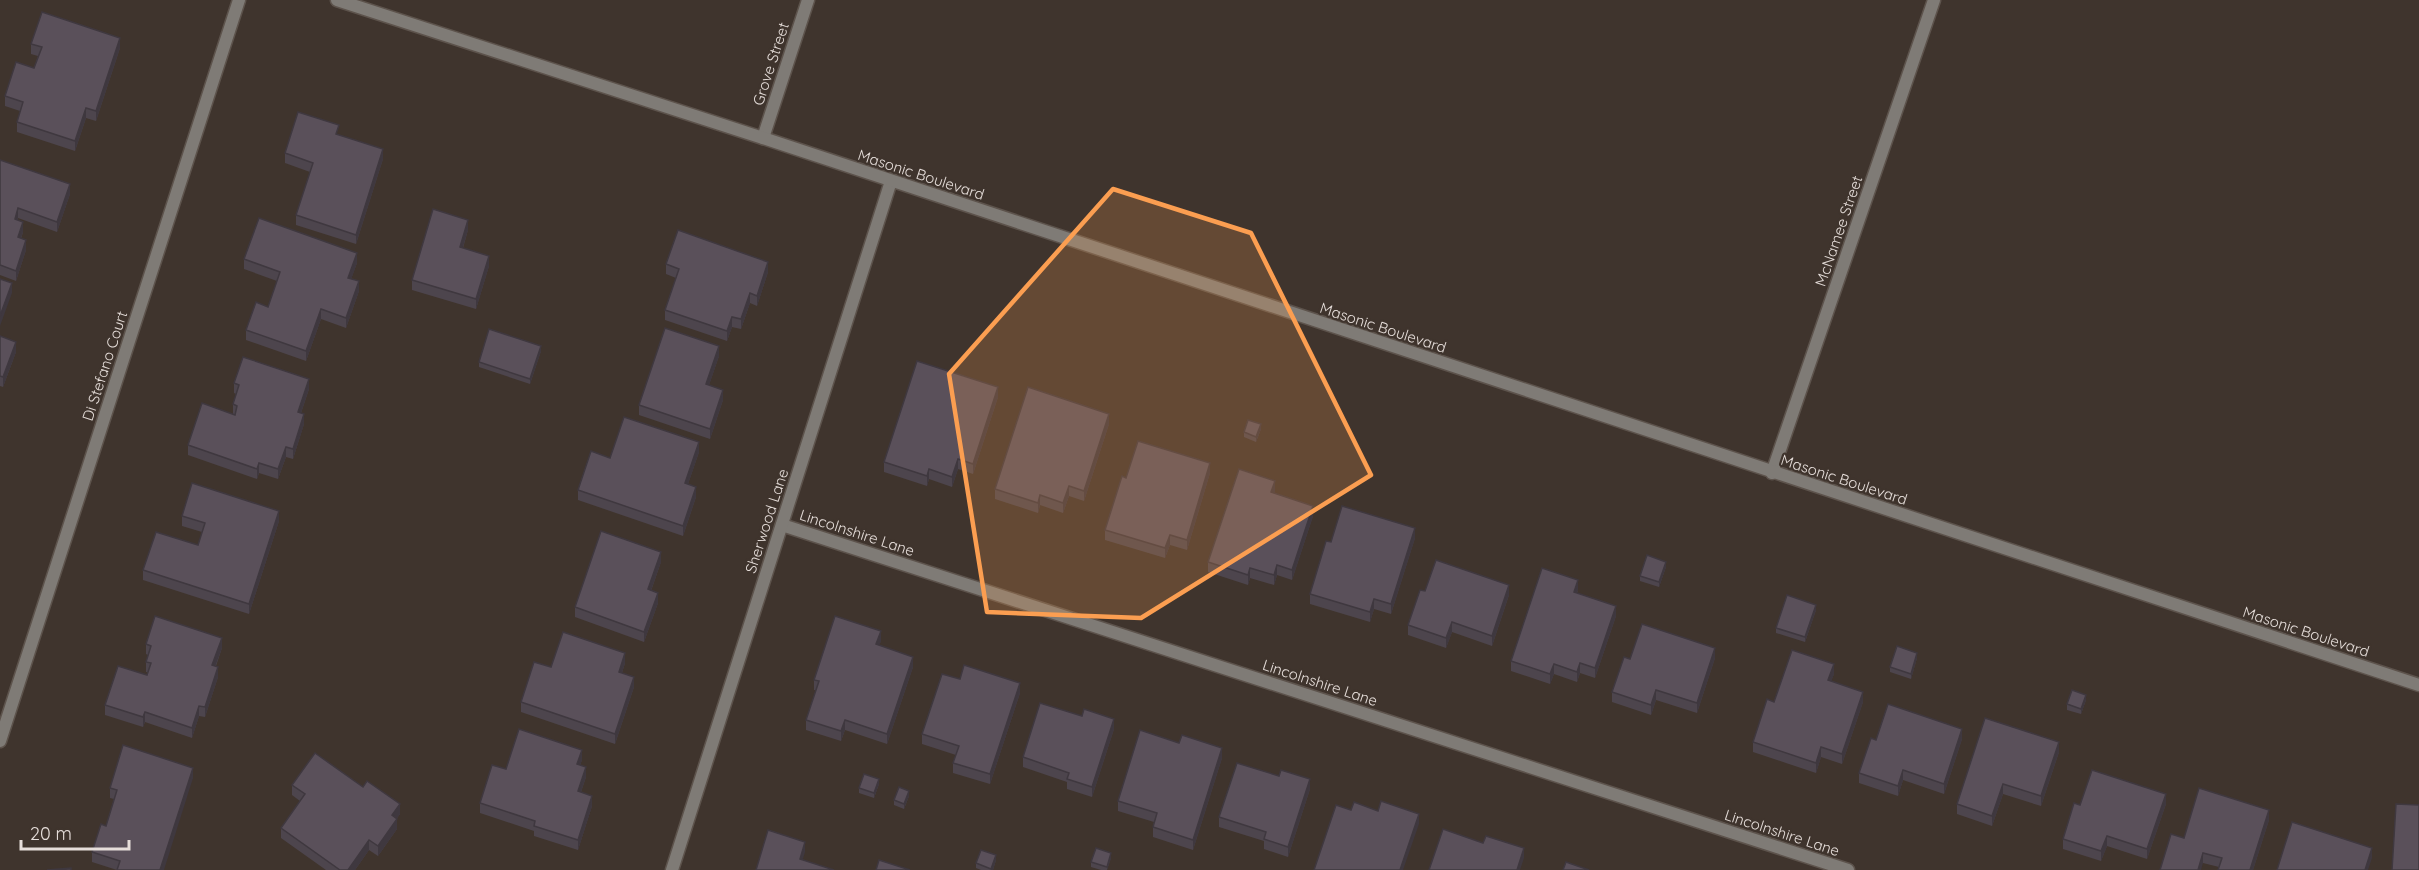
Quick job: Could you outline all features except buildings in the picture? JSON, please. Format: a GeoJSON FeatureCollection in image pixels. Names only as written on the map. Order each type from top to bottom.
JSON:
{"type":"FeatureCollection","features":[{"type":"Feature","properties":{"kind":"street","name":"Di Stefano Court"},"geometry":{"type":"LineString","coordinates":[[0,741],[239,0]]}},
{"type":"Feature","properties":{"kind":"street","name":"Masonic Boulevard"},"geometry":{"type":"LineString","coordinates":[[337,0],[763,138],[2419,685]]}},
{"type":"Feature","properties":{"kind":"street","name":"Grove Street"},"geometry":{"type":"LineString","coordinates":[[763,138],[808,0]]}},
{"type":"Feature","properties":{"kind":"street","name":"McNamee Street"},"geometry":{"type":"LineString","coordinates":[[1772,472],[1934,0]]}},
{"type":"Feature","properties":{"kind":"street","name":"Sherwood Lane"},"geometry":{"type":"LineString","coordinates":[[672,870],[891,181]]}},
{"type":"Feature","properties":{"kind":"street","name":"Lincolnshire Lane"},"geometry":{"type":"LineString","coordinates":[[782,525],[1848,870]]}},
{"type":"Feature","properties":{"kind":"highlighted area"},"geometry":{"type":"Polygon","coordinates":[[[1113,189],[1251,233],[1371,475],[1141,618],[987,612],[949,374],[1113,189]]]}}]}
